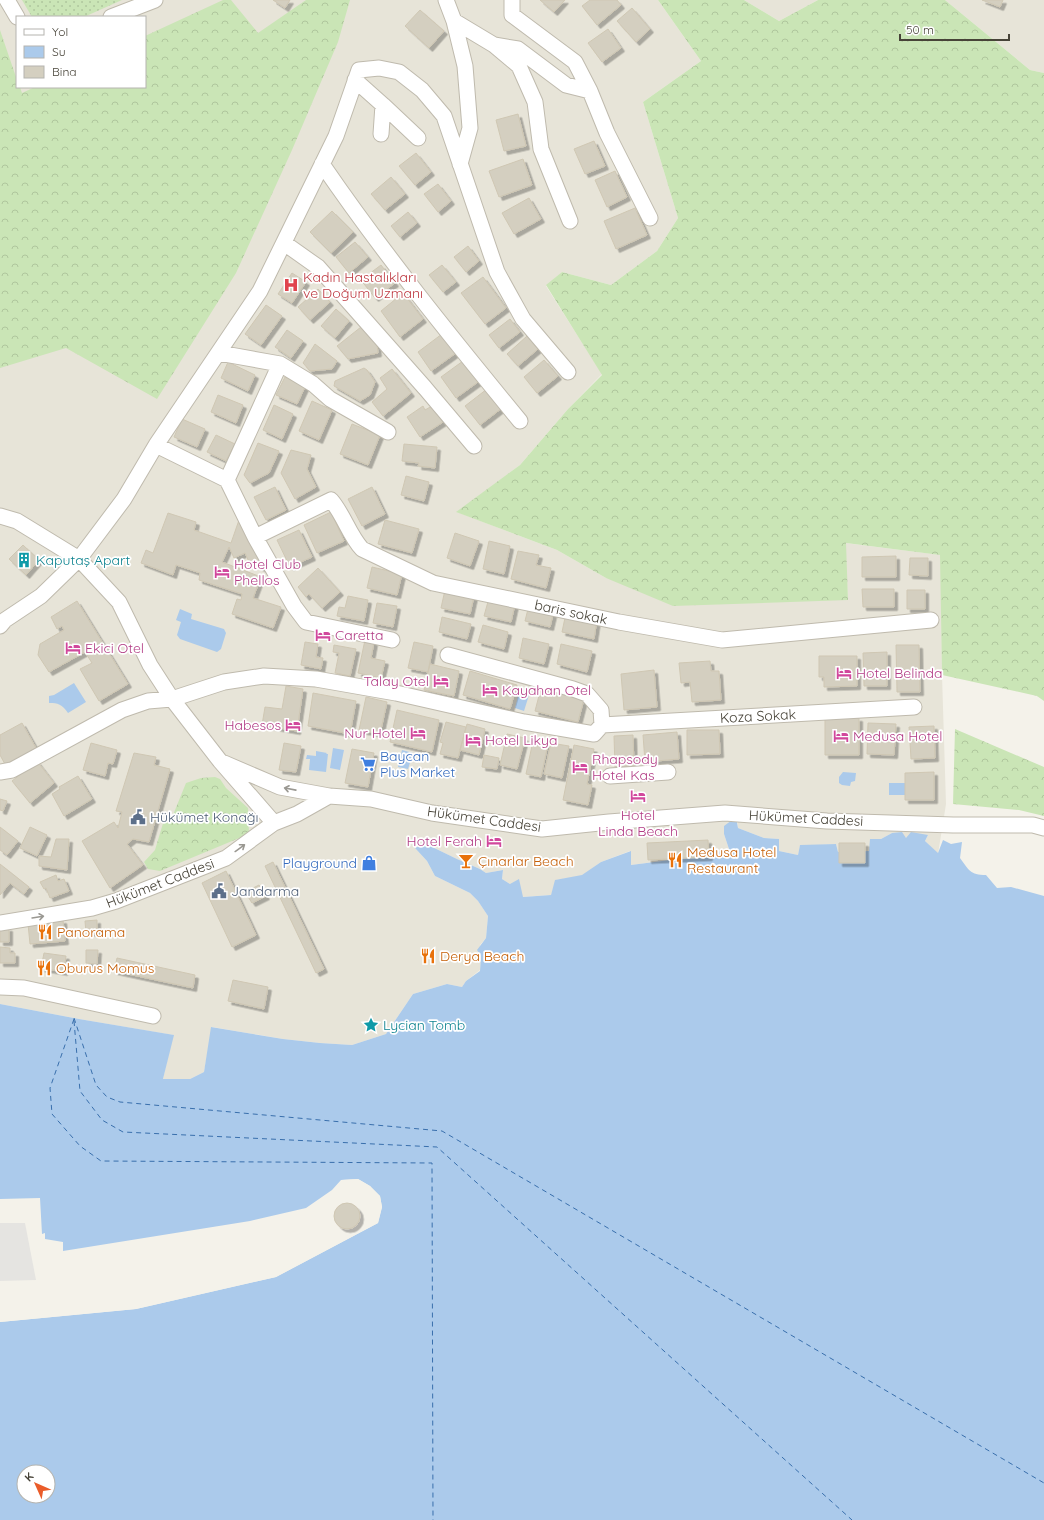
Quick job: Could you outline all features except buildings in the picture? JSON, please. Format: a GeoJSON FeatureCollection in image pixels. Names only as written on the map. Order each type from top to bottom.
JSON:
{"type":"FeatureCollection","features":[{"type":"Feature","properties":{"kind":"street"},"geometry":{"type":"LineString","coordinates":[[7,0],[16,16]]}},
{"type":"Feature","properties":{"kind":"street"},"geometry":{"type":"LineString","coordinates":[[114,16],[155,0]]}},
{"type":"Feature","properties":{"kind":"street"},"geometry":{"type":"LineString","coordinates":[[446,0],[454,20],[465,66],[470,128],[460,164]]}},
{"type":"Feature","properties":{"kind":"street"},"geometry":{"type":"LineString","coordinates":[[512,0],[512,15],[575,62],[590,91],[607,133],[650,218]]}},
{"type":"Feature","properties":{"kind":"street"},"geometry":{"type":"LineString","coordinates":[[454,20],[494,44],[519,66],[535,102],[541,149],[570,222]]}},
{"type":"Feature","properties":{"kind":"street"},"geometry":{"type":"LineString","coordinates":[[494,44],[518,49],[566,85],[590,91]]}},
{"type":"Feature","properties":{"kind":"street"},"geometry":{"type":"LineString","coordinates":[[0,626],[5,620],[41,596],[79,559],[124,499],[156,445],[260,291],[336,136],[359,70],[379,68],[399,72],[422,90],[444,116],[497,272],[523,319],[568,372]]}},
{"type":"Feature","properties":{"kind":"street"},"geometry":{"type":"LineString","coordinates":[[355,80],[418,138]]}},
{"type":"Feature","properties":{"kind":"street"},"geometry":{"type":"LineString","coordinates":[[381,134],[383,106]]}},
{"type":"Feature","properties":{"kind":"street"},"geometry":{"type":"LineString","coordinates":[[322,164],[430,312],[520,421]]}},
{"type":"Feature","properties":{"kind":"street"},"geometry":{"type":"LineString","coordinates":[[284,243],[318,268],[425,388],[474,446]]}},
{"type":"Feature","properties":{"kind":"street"},"geometry":{"type":"LineString","coordinates":[[219,353],[280,364],[313,384],[330,399],[388,432]]}},
{"type":"Feature","properties":{"kind":"street"},"geometry":{"type":"LineString","coordinates":[[227,480],[280,364]]}},
{"type":"Feature","properties":{"kind":"street"},"geometry":{"type":"LineString","coordinates":[[156,445],[227,480],[255,537],[294,606],[306,622],[392,640]]}},
{"type":"Feature","properties":{"kind":"street","name":"baris sokak"},"geometry":{"type":"LineString","coordinates":[[255,537],[331,500],[338,508],[356,542],[362,549],[433,583],[619,622],[722,640],[931,620]]}},
{"type":"Feature","properties":{"kind":"street"},"geometry":{"type":"LineString","coordinates":[[0,516],[17,521],[79,559],[119,602],[150,665],[172,699],[220,761],[274,823]]}},
{"type":"Feature","properties":{"kind":"street"},"geometry":{"type":"LineString","coordinates":[[0,772],[12,770],[122,710],[148,701],[172,699],[224,682],[264,676],[316,679],[396,694],[524,722],[594,734],[602,725],[601,710],[587,694],[574,689],[448,655]]}},
{"type":"Feature","properties":{"kind":"street","name":"Koza Sokak"},"geometry":{"type":"LineString","coordinates":[[602,725],[914,707]]}},
{"type":"Feature","properties":{"kind":"street"},"geometry":{"type":"LineString","coordinates":[[220,761],[280,787],[329,796]]}},
{"type":"Feature","properties":{"kind":"street"},"geometry":{"type":"LineString","coordinates":[[610,776],[668,772]]}},
{"type":"Feature","properties":{"kind":"street","name":"Hükümet Caddesi"},"geometry":{"type":"LineString","coordinates":[[0,922],[92,908],[116,901],[226,858],[274,823],[297,814],[329,796],[371,799],[432,813],[542,828],[725,813],[827,821],[953,825],[1033,825],[1044,828]]}},
{"type":"Feature","properties":{"kind":"street"},"geometry":{"type":"LineString","coordinates":[[0,987],[24,988],[153,1016]]}},
{"type":"Feature","properties":{"kind":"shaded area"},"geometry":{"type":"Polygon","coordinates":[[[0,0],[658,0],[701,61],[643,102],[678,218],[657,251],[611,285],[562,272],[546,286],[602,374],[568,409],[520,465],[457,512],[557,550],[606,578],[848,600],[845,543],[941,555],[942,675],[946,804],[938,854],[925,841],[928,835],[906,838],[892,833],[881,839],[871,839],[870,851],[838,852],[836,844],[800,846],[798,855],[779,851],[779,839],[764,838],[738,828],[737,818],[724,834],[729,849],[701,856],[631,865],[630,851],[601,862],[582,876],[556,880],[551,895],[522,897],[510,884],[502,879],[503,870],[486,873],[424,843],[415,848],[427,861],[435,876],[470,893],[478,901],[488,916],[486,938],[480,945],[480,970],[466,981],[462,987],[447,984],[413,994],[386,1034],[352,1045],[283,1039],[212,1027],[204,1072],[190,1079],[163,1079],[173,1035],[0,1004],[0,0]]]}},
{"type":"Feature","properties":{"kind":"shaded area"},"geometry":{"type":"Polygon","coordinates":[[[744,0],[818,0],[779,21],[744,0]]]}},
{"type":"Feature","properties":{"kind":"shaded area"},"geometry":{"type":"Polygon","coordinates":[[[945,0],[1044,0],[1044,73],[1030,70],[945,0]]]}},
{"type":"Feature","properties":{"kind":"shaded area"},"geometry":{"type":"Polygon","coordinates":[[[0,1223],[25,1223],[36,1280],[0,1281],[0,1223]]]}},
{"type":"Feature","properties":{"kind":"green space"},"geometry":{"type":"Polygon","coordinates":[[[22,0],[122,0],[86,16],[31,16],[22,0]]]}},
{"type":"Feature","properties":{"kind":"green space"},"geometry":{"type":"Polygon","coordinates":[[[223,0],[231,0],[258,33],[306,0],[350,0],[338,42],[292,150],[236,273],[157,399],[66,348],[0,368],[0,30],[16,77],[16,88],[20,88],[22,93],[33,88],[146,88],[146,36],[223,0]]]}},
{"type":"Feature","properties":{"kind":"green space"},"geometry":{"type":"Polygon","coordinates":[[[658,0],[744,0],[779,21],[818,0],[945,0],[1030,70],[1044,73],[1044,701],[1037,696],[942,675],[940,555],[846,543],[848,600],[673,606],[606,578],[557,550],[456,512],[520,465],[568,409],[602,375],[546,285],[562,272],[611,285],[657,251],[678,218],[643,102],[701,61],[658,0]]]}},
{"type":"Feature","properties":{"kind":"green space"},"geometry":{"type":"Polygon","coordinates":[[[955,729],[1044,767],[1044,816],[1019,810],[953,804],[955,729]]]}},
{"type":"Feature","properties":{"kind":"green space"},"geometry":{"type":"Polygon","coordinates":[[[215,777],[220,779],[226,788],[248,808],[249,834],[160,871],[148,869],[144,862],[155,850],[164,820],[173,815],[186,783],[201,778],[215,777]]]}},
{"type":"Feature","properties":{"kind":"water"},"geometry":{"type":"Polygon","coordinates":[[[180,609],[192,614],[191,619],[224,629],[226,633],[221,649],[217,652],[180,639],[177,635],[181,622],[176,620],[180,609]]]}},
{"type":"Feature","properties":{"kind":"water"},"geometry":{"type":"Polygon","coordinates":[[[74,683],[86,702],[68,713],[60,705],[49,703],[49,696],[54,695],[74,683]]]}},
{"type":"Feature","properties":{"kind":"water"},"geometry":{"type":"Polygon","coordinates":[[[519,692],[529,695],[524,711],[515,708],[519,692]]]}},
{"type":"Feature","properties":{"kind":"water"},"geometry":{"type":"Polygon","coordinates":[[[333,748],[344,750],[340,770],[330,768],[333,748]]]}},
{"type":"Feature","properties":{"kind":"water"},"geometry":{"type":"Polygon","coordinates":[[[402,750],[413,753],[408,769],[398,767],[402,750]]]}},
{"type":"Feature","properties":{"kind":"water"},"geometry":{"type":"Polygon","coordinates":[[[316,751],[328,754],[326,772],[309,770],[310,759],[306,759],[307,755],[316,756],[316,751]]]}},
{"type":"Feature","properties":{"kind":"water"},"geometry":{"type":"Polygon","coordinates":[[[843,772],[856,773],[855,781],[851,782],[850,786],[839,783],[839,777],[843,772]]]}},
{"type":"Feature","properties":{"kind":"water"},"geometry":{"type":"Polygon","coordinates":[[[889,783],[905,783],[905,795],[889,795],[889,783]]]}},
{"type":"Feature","properties":{"kind":"water"},"geometry":{"type":"Polygon","coordinates":[[[736,817],[738,828],[764,838],[779,839],[779,851],[798,855],[800,845],[836,844],[838,852],[869,851],[870,839],[881,839],[892,833],[902,832],[906,838],[911,832],[928,835],[925,841],[938,853],[943,840],[951,844],[962,842],[960,858],[966,866],[973,873],[986,875],[997,888],[1011,887],[1044,896],[1044,1520],[0,1520],[0,1322],[136,1309],[276,1277],[378,1223],[382,1207],[380,1196],[370,1186],[358,1179],[341,1180],[332,1190],[306,1208],[250,1221],[63,1251],[63,1242],[45,1239],[45,1233],[42,1234],[40,1198],[0,1199],[0,1004],[174,1035],[163,1079],[190,1079],[204,1072],[211,1027],[283,1039],[352,1045],[386,1034],[413,994],[447,984],[462,987],[466,981],[480,971],[481,956],[477,950],[486,938],[488,916],[478,901],[470,893],[435,876],[427,861],[415,848],[424,843],[486,873],[503,870],[502,879],[510,884],[519,879],[523,897],[551,895],[555,880],[582,875],[601,862],[631,851],[631,865],[701,856],[729,849],[724,834],[724,826],[736,817]]]}},
{"type":"Feature","properties":{"kind":"pier"},"geometry":{"type":"Polygon","coordinates":[[[358,1179],[370,1186],[380,1196],[382,1207],[378,1223],[276,1277],[136,1309],[0,1322],[0,1320],[136,1307],[276,1276],[377,1222],[380,1207],[378,1197],[369,1187],[358,1181],[341,1182],[341,1180],[358,1179]]]}},
{"type":"Feature","properties":{"kind":"ferry route"},"geometry":{"type":"LineString","coordinates":[[74,1018],[96,1085],[107,1097],[120,1102],[442,1131],[1044,1483]]}},
{"type":"Feature","properties":{"kind":"ferry route"},"geometry":{"type":"LineString","coordinates":[[74,1019],[50,1088],[52,1114],[80,1146],[101,1161],[432,1163],[433,1520]]}},
{"type":"Feature","properties":{"kind":"ferry route"},"geometry":{"type":"LineString","coordinates":[[74,1021],[80,1091],[102,1120],[123,1132],[437,1147],[852,1520]]}},
{"type":"Feature","properties":{"kind":"place","name":"Kadın Hastalıkları ve Doğum Uzmanı"},"geometry":{"type":"Point","coordinates":[291,285]}},
{"type":"Feature","properties":{"kind":"place","name":"Kaputaş Apart"},"geometry":{"type":"Point","coordinates":[24,560]}},
{"type":"Feature","properties":{"kind":"place","name":"Hotel Club Phellos"},"geometry":{"type":"Point","coordinates":[222,572]}},
{"type":"Feature","properties":{"kind":"place","name":"Caretta"},"geometry":{"type":"Point","coordinates":[323,635]}},
{"type":"Feature","properties":{"kind":"place","name":"Ekici Otel"},"geometry":{"type":"Point","coordinates":[73,648]}},
{"type":"Feature","properties":{"kind":"place","name":"Hotel Belinda"},"geometry":{"type":"Point","coordinates":[844,673]}},
{"type":"Feature","properties":{"kind":"place","name":"Talay Otel"},"geometry":{"type":"Point","coordinates":[441,681]}},
{"type":"Feature","properties":{"kind":"place","name":"Kayahan Otel"},"geometry":{"type":"Point","coordinates":[490,690]}},
{"type":"Feature","properties":{"kind":"place","name":"Habesos"},"geometry":{"type":"Point","coordinates":[293,725]}},
{"type":"Feature","properties":{"kind":"place","name":"Nur Hotel"},"geometry":{"type":"Point","coordinates":[418,733]}},
{"type":"Feature","properties":{"kind":"place","name":"Medusa Hotel"},"geometry":{"type":"Point","coordinates":[841,736]}},
{"type":"Feature","properties":{"kind":"place","name":"Hotel Likya"},"geometry":{"type":"Point","coordinates":[473,740]}},
{"type":"Feature","properties":{"kind":"place","name":"Baycan Plus Market"},"geometry":{"type":"Point","coordinates":[368,764]}},
{"type":"Feature","properties":{"kind":"place","name":"Rhapsody Hotel Kas"},"geometry":{"type":"Point","coordinates":[580,767]}},
{"type":"Feature","properties":{"kind":"place","name":"Hotel Linda Beach"},"geometry":{"type":"Point","coordinates":[638,796]}},
{"type":"Feature","properties":{"kind":"place","name":"Hükümet Konağı"},"geometry":{"type":"Point","coordinates":[138,817]}},
{"type":"Feature","properties":{"kind":"place","name":"Hotel Ferah"},"geometry":{"type":"Point","coordinates":[494,841]}},
{"type":"Feature","properties":{"kind":"place","name":"Medusa Hotel Restaurant"},"geometry":{"type":"Point","coordinates":[675,860]}},
{"type":"Feature","properties":{"kind":"place","name":"Çınarlar Beach"},"geometry":{"type":"Point","coordinates":[466,861]}},
{"type":"Feature","properties":{"kind":"place","name":"Playground"},"geometry":{"type":"Point","coordinates":[369,863]}},
{"type":"Feature","properties":{"kind":"place","name":"Jandarma"},"geometry":{"type":"Point","coordinates":[219,891]}},
{"type":"Feature","properties":{"kind":"place","name":"Panorama"},"geometry":{"type":"Point","coordinates":[45,932]}},
{"type":"Feature","properties":{"kind":"place","name":"Derya Beach"},"geometry":{"type":"Point","coordinates":[428,956]}},
{"type":"Feature","properties":{"kind":"place","name":"Oburus Momus"},"geometry":{"type":"Point","coordinates":[44,968]}},
{"type":"Feature","properties":{"kind":"place","name":"Lycian Tomb"},"geometry":{"type":"Point","coordinates":[371,1025]}}]}
